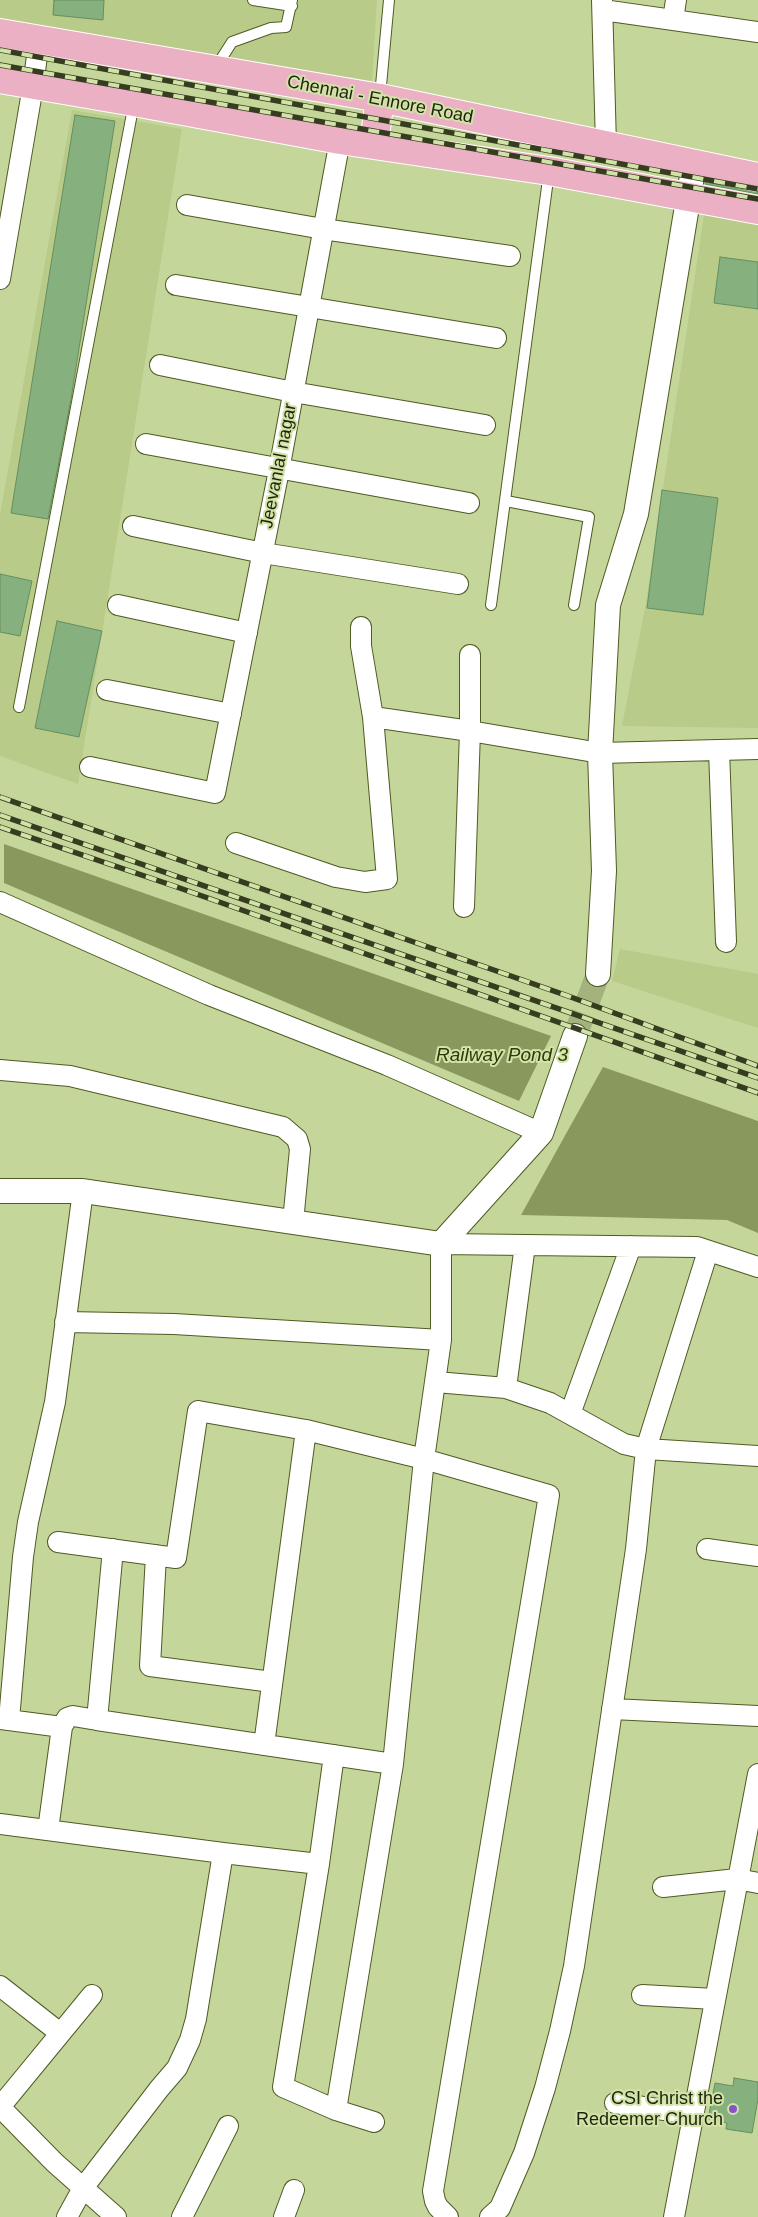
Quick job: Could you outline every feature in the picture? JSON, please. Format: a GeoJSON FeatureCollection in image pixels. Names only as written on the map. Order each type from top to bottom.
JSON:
{"type":"FeatureCollection","features":[{"type":"Feature","properties":{"kind":"main road","name":"Chennai - Ennore Road"},"geometry":{"type":"LineString","coordinates":[[0,34],[380,98],[758,177]]}},
{"type":"Feature","properties":{"kind":"main road"},"geometry":{"type":"LineString","coordinates":[[0,79],[340,140],[549,171],[758,210]]}},
{"type":"Feature","properties":{"kind":"main road"},"geometry":{"type":"LineString","coordinates":[[374,144],[380,98]]}},
{"type":"Feature","properties":{"kind":"street"},"geometry":{"type":"LineString","coordinates":[[673,20],[676,0]]}},
{"type":"Feature","properties":{"kind":"street"},"geometry":{"type":"LineString","coordinates":[[606,145],[603,5],[673,20],[758,32]]}},
{"type":"Feature","properties":{"kind":"street"},"geometry":{"type":"LineString","coordinates":[[0,280],[39,41]]}},
{"type":"Feature","properties":{"kind":"street","name":"Jeevanlal nagar"},"geometry":{"type":"LineString","coordinates":[[90,767],[216,793],[279,470],[340,140]]}},
{"type":"Feature","properties":{"kind":"street"},"geometry":{"type":"LineString","coordinates":[[598,974],[604,871],[600,753],[608,605],[636,514],[694,164]]}},
{"type":"Feature","properties":{"kind":"street"},"geometry":{"type":"LineString","coordinates":[[187,205],[323,229],[510,256]]}},
{"type":"Feature","properties":{"kind":"street"},"geometry":{"type":"LineString","coordinates":[[176,285],[496,338]]}},
{"type":"Feature","properties":{"kind":"street"},"geometry":{"type":"LineString","coordinates":[[160,364],[293,392],[485,425]]}},
{"type":"Feature","properties":{"kind":"street"},"geometry":{"type":"LineString","coordinates":[[146,444],[279,470],[469,503]]}},
{"type":"Feature","properties":{"kind":"street"},"geometry":{"type":"LineString","coordinates":[[133,526],[262,553],[458,584]]}},
{"type":"Feature","properties":{"kind":"street"},"geometry":{"type":"LineString","coordinates":[[118,605],[247,633]]}},
{"type":"Feature","properties":{"kind":"street"},"geometry":{"type":"LineString","coordinates":[[236,843],[336,877],[365,882],[387,879],[373,717],[361,646],[361,627]]}},
{"type":"Feature","properties":{"kind":"street"},"geometry":{"type":"LineString","coordinates":[[464,907],[470,731],[470,655]]}},
{"type":"Feature","properties":{"kind":"street"},"geometry":{"type":"LineString","coordinates":[[107,690],[231,714]]}},
{"type":"Feature","properties":{"kind":"street"},"geometry":{"type":"LineString","coordinates":[[373,717],[600,753],[758,749]]}},
{"type":"Feature","properties":{"kind":"street"},"geometry":{"type":"LineString","coordinates":[[719,750],[726,942]]}},
{"type":"Feature","properties":{"kind":"street"},"geometry":{"type":"LineString","coordinates":[[0,902],[209,995],[387,1065],[541,1133]]}},
{"type":"Feature","properties":{"kind":"street"},"geometry":{"type":"LineString","coordinates":[[336,2110],[392,1764],[424,1459],[441,1340],[441,1244],[541,1133],[575,1036]]}},
{"type":"Feature","properties":{"kind":"street"},"geometry":{"type":"LineString","coordinates":[[0,1070],[70,1076],[283,1127],[297,1139],[300,1149],[293,1222]]}},
{"type":"Feature","properties":{"kind":"street"},"geometry":{"type":"LineString","coordinates":[[62,1727],[4,1720],[28,1522],[55,1402],[83,1190]]}},
{"type":"Feature","properties":{"kind":"street"},"geometry":{"type":"LineString","coordinates":[[0,1191],[83,1190],[441,1244],[697,1247],[758,1267]]}},
{"type":"Feature","properties":{"kind":"street"},"geometry":{"type":"LineString","coordinates":[[506,1388],[525,1245]]}},
{"type":"Feature","properties":{"kind":"street"},"geometry":{"type":"LineString","coordinates":[[570,1414],[631,1246]]}},
{"type":"Feature","properties":{"kind":"street"},"geometry":{"type":"LineString","coordinates":[[490,2217],[500,2208],[524,2153],[545,2088],[560,2030],[574,1966],[636,1549],[646,1449],[708,1251]]}},
{"type":"Feature","properties":{"kind":"street"},"geometry":{"type":"LineString","coordinates":[[65,1322],[174,1324],[441,1340]]}},
{"type":"Feature","properties":{"kind":"street"},"geometry":{"type":"LineString","coordinates":[[436,1382],[506,1388],[550,1403],[624,1444],[646,1449],[758,1456]]}},
{"type":"Feature","properties":{"kind":"street"},"geometry":{"type":"LineString","coordinates":[[58,1542],[176,1558],[198,1411],[306,1430],[424,1459],[549,1495],[433,2191],[435,2201],[448,2217]]}},
{"type":"Feature","properties":{"kind":"street"},"geometry":{"type":"LineString","coordinates":[[264,1745],[306,1430]]}},
{"type":"Feature","properties":{"kind":"street"},"geometry":{"type":"LineString","coordinates":[[707,1549],[758,1556]]}},
{"type":"Feature","properties":{"kind":"street"},"geometry":{"type":"LineString","coordinates":[[97,1720],[113,1550]]}},
{"type":"Feature","properties":{"kind":"street"},"geometry":{"type":"LineString","coordinates":[[156,1555],[150,1666],[272,1682]]}},
{"type":"Feature","properties":{"kind":"street"},"geometry":{"type":"LineString","coordinates":[[612,1709],[758,1716]]}},
{"type":"Feature","properties":{"kind":"street"},"geometry":{"type":"LineString","coordinates":[[48,1830],[62,1727],[67,1718],[73,1716],[392,1764]]}},
{"type":"Feature","properties":{"kind":"street"},"geometry":{"type":"LineString","coordinates":[[334,1755],[319,1864],[283,2087],[336,2110],[374,2122]]}},
{"type":"Feature","properties":{"kind":"street"},"geometry":{"type":"LineString","coordinates":[[674,2217],[758,1774]]}},
{"type":"Feature","properties":{"kind":"street"},"geometry":{"type":"LineString","coordinates":[[0,1824],[319,1864]]}},
{"type":"Feature","properties":{"kind":"street"},"geometry":{"type":"LineString","coordinates":[[67,2217],[83,2188],[177,2068],[190,2040],[196,2019],[223,1853]]}},
{"type":"Feature","properties":{"kind":"street"},"geometry":{"type":"LineString","coordinates":[[664,1888],[737,1879],[758,1883]]}},
{"type":"Feature","properties":{"kind":"street"},"geometry":{"type":"LineString","coordinates":[[0,1986],[60,2033]]}},
{"type":"Feature","properties":{"kind":"street"},"geometry":{"type":"LineString","coordinates":[[92,1995],[0,2107],[55,2163],[116,2217]]}},
{"type":"Feature","properties":{"kind":"street"},"geometry":{"type":"LineString","coordinates":[[642,1995],[715,1999]]}},
{"type":"Feature","properties":{"kind":"street"},"geometry":{"type":"LineString","coordinates":[[615,2103],[693,2114]]}},
{"type":"Feature","properties":{"kind":"street"},"geometry":{"type":"LineString","coordinates":[[182,2217],[228,2126]]}},
{"type":"Feature","properties":{"kind":"street"},"geometry":{"type":"LineString","coordinates":[[284,2217],[294,2190]]}},
{"type":"Feature","properties":{"kind":"lane"},"geometry":{"type":"LineString","coordinates":[[214,70],[232,42],[271,28],[286,26],[292,3],[253,0]]}},
{"type":"Feature","properties":{"kind":"lane"},"geometry":{"type":"LineString","coordinates":[[380,98],[389,0]]}},
{"type":"Feature","properties":{"kind":"lane"},"geometry":{"type":"LineString","coordinates":[[19,706],[134,102]]}},
{"type":"Feature","properties":{"kind":"lane"},"geometry":{"type":"LineString","coordinates":[[491,606],[549,171]]}},
{"type":"Feature","properties":{"kind":"lane"},"geometry":{"type":"LineString","coordinates":[[506,501],[589,517],[574,605]]}},
{"type":"Feature","properties":{"kind":"shaded area"},"geometry":{"type":"Polygon","coordinates":[[[0,0],[377,0],[372,81],[0,19],[0,0]]]}},
{"type":"Feature","properties":{"kind":"shaded area"},"geometry":{"type":"Polygon","coordinates":[[[72,110],[182,129],[78,784],[0,756],[0,515],[72,110]]]}},
{"type":"Feature","properties":{"kind":"shaded area"},"geometry":{"type":"Polygon","coordinates":[[[704,215],[758,225],[758,728],[622,726],[645,608],[704,215]]]}},
{"type":"Feature","properties":{"kind":"shaded area"},"geometry":{"type":"Polygon","coordinates":[[[620,949],[758,974],[758,1028],[612,981],[620,949]]]}},
{"type":"Feature","properties":{"kind":"water","name":"Railway Pond 3"},"geometry":{"type":"Polygon","coordinates":[[[4,844],[551,1036],[519,1101],[4,883],[4,844]]]}},
{"type":"Feature","properties":{"kind":"water"},"geometry":{"type":"Polygon","coordinates":[[[603,1067],[758,1121],[758,1233],[727,1220],[521,1215],[603,1067]]]}},
{"type":"Feature","properties":{"kind":"building"},"geometry":{"type":"Polygon","coordinates":[[[54,0],[104,0],[103,20],[53,15],[54,0]]]}},
{"type":"Feature","properties":{"kind":"building"},"geometry":{"type":"Polygon","coordinates":[[[75,115],[115,121],[71,399],[48,519],[11,513],[75,115]]]}},
{"type":"Feature","properties":{"kind":"building"},"geometry":{"type":"Polygon","coordinates":[[[705,182],[758,192],[758,194],[705,184],[705,182]]]}},
{"type":"Feature","properties":{"kind":"building"},"geometry":{"type":"Polygon","coordinates":[[[720,257],[758,262],[758,309],[714,303],[720,257]]]}},
{"type":"Feature","properties":{"kind":"building"},"geometry":{"type":"Polygon","coordinates":[[[662,490],[718,498],[703,615],[647,608],[662,490]]]}},
{"type":"Feature","properties":{"kind":"building"},"geometry":{"type":"Polygon","coordinates":[[[0,574],[32,581],[20,636],[0,632],[0,574]]]}},
{"type":"Feature","properties":{"kind":"building"},"geometry":{"type":"Polygon","coordinates":[[[57,621],[102,631],[79,737],[35,728],[57,621]]]}},
{"type":"Feature","properties":{"kind":"building","name":"CSI Christ the Redeemer Church"},"geometry":{"type":"Polygon","coordinates":[[[734,2078],[758,2082],[758,2099],[752,2133],[726,2129],[727,2123],[708,2119],[715,2083],[733,2086],[734,2078]]]}},
{"type":"Feature","properties":{"kind":"tunnel"},"geometry":{"type":"LineString","coordinates":[[575,1036],[598,974]]}},
{"type":"Feature","properties":{"kind":"railway"},"geometry":{"type":"LineString","coordinates":[[0,50],[758,189]]}},
{"type":"Feature","properties":{"kind":"railway"},"geometry":{"type":"LineString","coordinates":[[0,65],[758,199]]}},
{"type":"Feature","properties":{"kind":"railway"},"geometry":{"type":"LineString","coordinates":[[0,797],[568,996],[758,1066]]}},
{"type":"Feature","properties":{"kind":"railway"},"geometry":{"type":"LineString","coordinates":[[0,815],[758,1078]]}},
{"type":"Feature","properties":{"kind":"railway"},"geometry":{"type":"LineString","coordinates":[[0,827],[174,886],[758,1093]]}},
{"type":"Feature","properties":{"kind":"place","name":"CSI Christ the Redeemer Church"},"geometry":{"type":"Point","coordinates":[733,2109]}}]}
